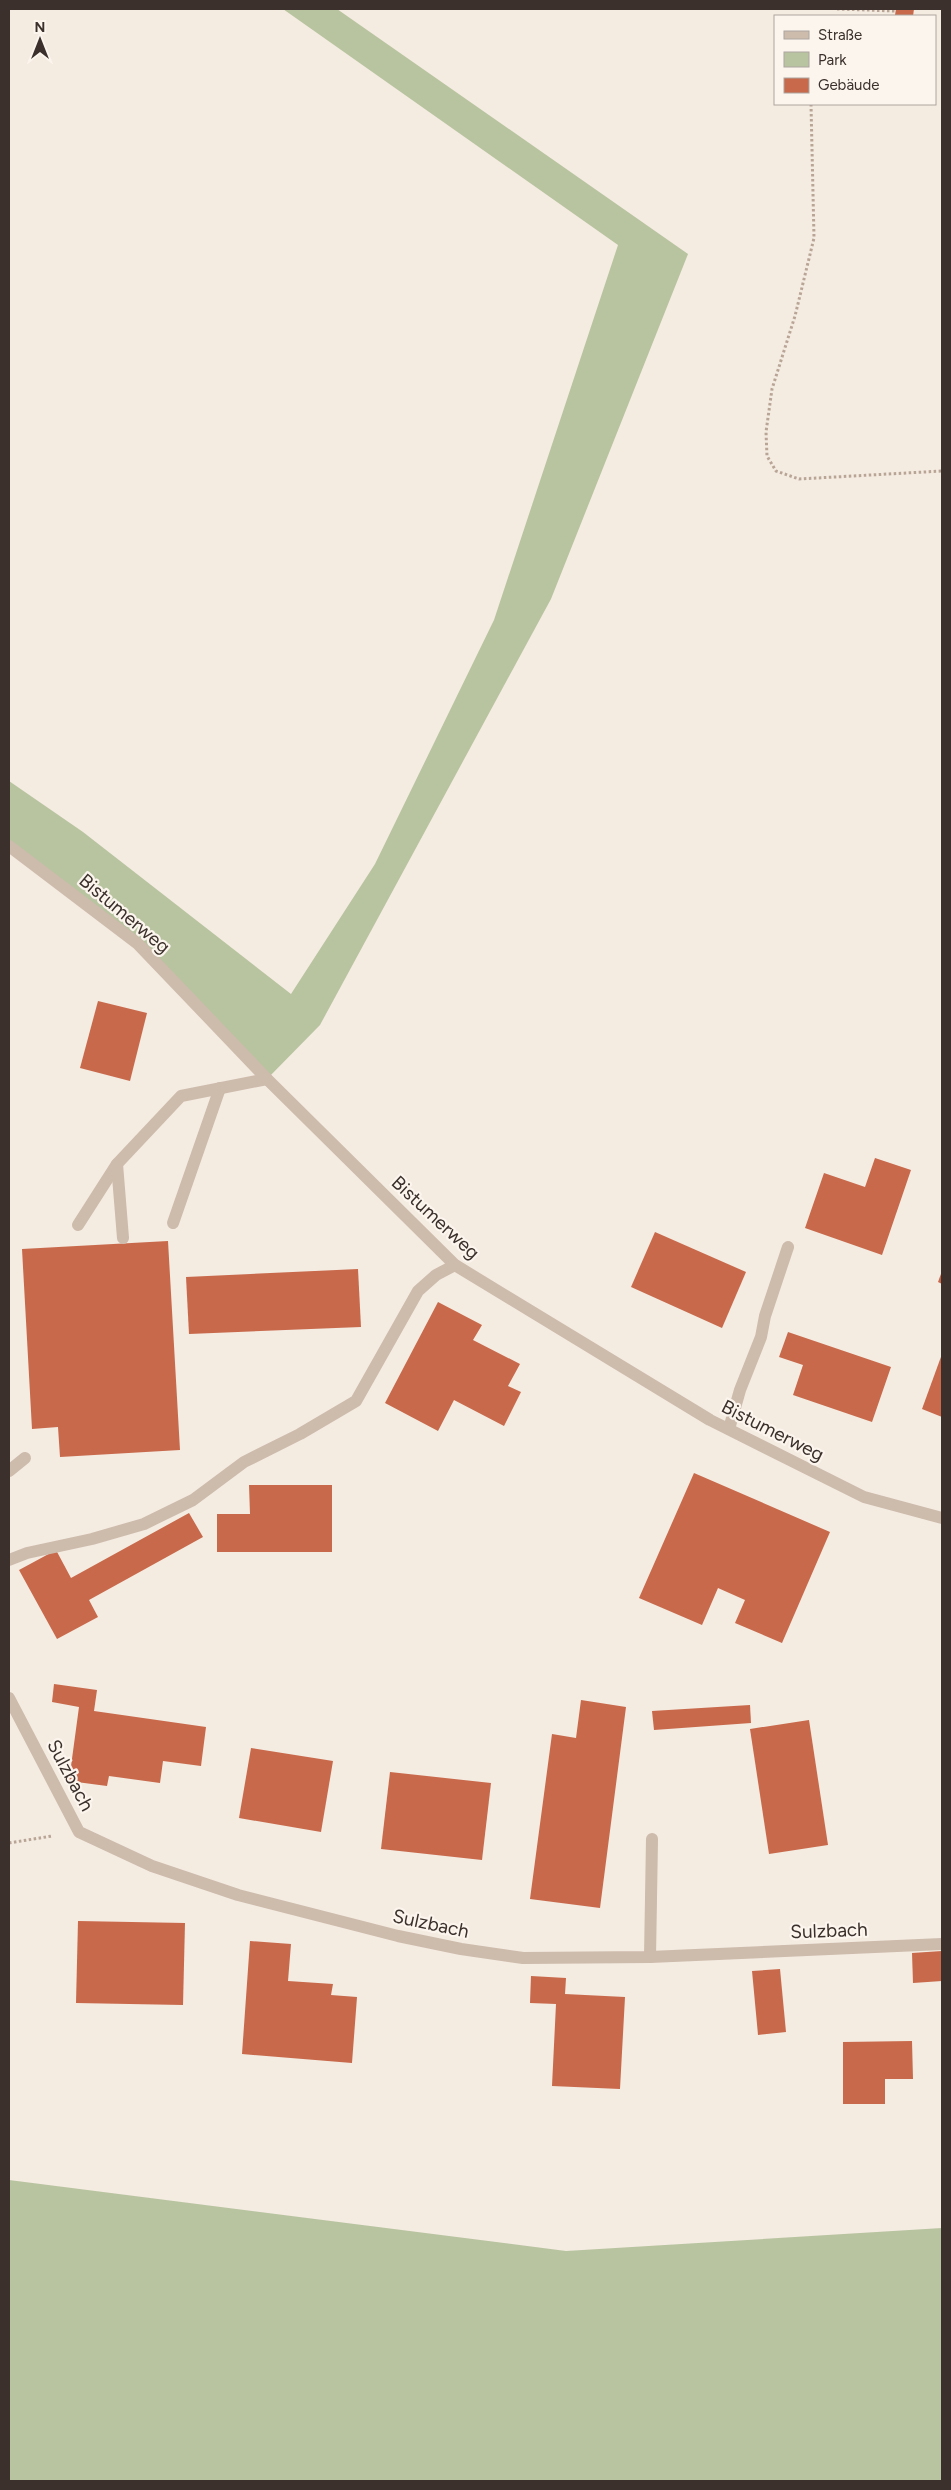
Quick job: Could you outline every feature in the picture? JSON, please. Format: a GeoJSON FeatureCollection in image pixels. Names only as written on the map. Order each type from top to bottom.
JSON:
{"type":"FeatureCollection","features":[{"type":"Feature","properties":{"kind":"street","name":"Bistumerweg"},"geometry":{"type":"LineString","coordinates":[[9,846],[138,944],[267,1079],[454,1264],[730,1429],[864,1497],[942,1518]]}},
{"type":"Feature","properties":{"kind":"street"},"geometry":{"type":"LineString","coordinates":[[78,1225],[117,1164],[181,1096],[267,1079]]}},
{"type":"Feature","properties":{"kind":"street"},"geometry":{"type":"LineString","coordinates":[[173,1223],[220,1088]]}},
{"type":"Feature","properties":{"kind":"street"},"geometry":{"type":"LineString","coordinates":[[117,1164],[123,1238]]}},
{"type":"Feature","properties":{"kind":"street"},"geometry":{"type":"LineString","coordinates":[[730,1429],[740,1390],[761,1338],[765,1316],[788,1247]]}},
{"type":"Feature","properties":{"kind":"street"},"geometry":{"type":"LineString","coordinates":[[9,1560],[27,1553],[92,1539],[144,1524],[193,1500],[244,1462],[300,1434],[356,1401],[418,1291],[454,1264]]}},
{"type":"Feature","properties":{"kind":"street"},"geometry":{"type":"LineString","coordinates":[[9,1471],[25,1458]]}},
{"type":"Feature","properties":{"kind":"street","name":"Sulzbach"},"geometry":{"type":"LineString","coordinates":[[9,1698],[80,1832],[152,1866],[238,1895],[398,1936],[461,1949],[523,1958],[650,1957],[942,1944]]}},
{"type":"Feature","properties":{"kind":"street"},"geometry":{"type":"LineString","coordinates":[[650,1957],[652,1839]]}},
{"type":"Feature","properties":{"kind":"path"},"geometry":{"type":"LineString","coordinates":[[837,9],[895,11]]}},
{"type":"Feature","properties":{"kind":"path"},"geometry":{"type":"LineString","coordinates":[[811,105],[814,238],[795,316],[772,389],[766,432],[767,456],[776,471],[798,479],[942,471]]}},
{"type":"Feature","properties":{"kind":"path"},"geometry":{"type":"LineString","coordinates":[[9,1843],[80,1832]]}},
{"type":"Feature","properties":{"kind":"green space"},"geometry":{"type":"Polygon","coordinates":[[[283,9],[337,9],[688,254],[551,599],[320,1025],[267,1079],[138,944],[9,846],[9,781],[83,832],[291,994],[375,864],[494,620],[618,245],[283,9]]]}},
{"type":"Feature","properties":{"kind":"green space"},"geometry":{"type":"Polygon","coordinates":[[[9,2180],[566,2251],[942,2228],[942,2481],[9,2481],[9,2180]]]}},
{"type":"Feature","properties":{"kind":"building"},"geometry":{"type":"Polygon","coordinates":[[[896,9],[914,9],[913,15],[895,15],[896,9]]]}},
{"type":"Feature","properties":{"kind":"building"},"geometry":{"type":"Polygon","coordinates":[[[98,1001],[147,1013],[130,1081],[80,1068],[98,1001]]]}},
{"type":"Feature","properties":{"kind":"building"},"geometry":{"type":"Polygon","coordinates":[[[875,1158],[911,1170],[882,1255],[805,1228],[824,1173],[865,1187],[875,1158]]]}},
{"type":"Feature","properties":{"kind":"building"},"geometry":{"type":"Polygon","coordinates":[[[655,1232],[746,1272],[722,1328],[631,1287],[655,1232]]]}},
{"type":"Feature","properties":{"kind":"building"},"geometry":{"type":"Polygon","coordinates":[[[168,1241],[180,1450],[60,1457],[58,1427],[32,1429],[22,1249],[168,1241]]]}},
{"type":"Feature","properties":{"kind":"building"},"geometry":{"type":"Polygon","coordinates":[[[358,1269],[361,1327],[189,1334],[186,1277],[358,1269]]]}},
{"type":"Feature","properties":{"kind":"building"},"geometry":{"type":"Polygon","coordinates":[[[942,1271],[942,1284],[938,1282],[942,1271]]]}},
{"type":"Feature","properties":{"kind":"building"},"geometry":{"type":"Polygon","coordinates":[[[438,1302],[482,1325],[473,1340],[520,1364],[508,1386],[521,1392],[504,1426],[454,1400],[438,1431],[385,1403],[438,1302]]]}},
{"type":"Feature","properties":{"kind":"building"},"geometry":{"type":"Polygon","coordinates":[[[788,1332],[891,1367],[872,1422],[793,1395],[803,1365],[779,1357],[788,1332]]]}},
{"type":"Feature","properties":{"kind":"building"},"geometry":{"type":"Polygon","coordinates":[[[942,1354],[942,1417],[922,1409],[942,1354]]]}},
{"type":"Feature","properties":{"kind":"building"},"geometry":{"type":"Polygon","coordinates":[[[694,1473],[830,1532],[782,1643],[735,1623],[745,1600],[718,1588],[702,1625],[639,1598],[694,1473]]]}},
{"type":"Feature","properties":{"kind":"building"},"geometry":{"type":"Polygon","coordinates":[[[249,1485],[332,1485],[332,1552],[217,1552],[217,1514],[250,1514],[249,1485]]]}},
{"type":"Feature","properties":{"kind":"building"},"geometry":{"type":"Polygon","coordinates":[[[189,1513],[203,1537],[89,1600],[98,1617],[57,1639],[19,1570],[56,1550],[71,1578],[189,1513]]]}},
{"type":"Feature","properties":{"kind":"building"},"geometry":{"type":"Polygon","coordinates":[[[54,1684],[97,1690],[94,1711],[206,1727],[201,1766],[163,1761],[160,1783],[109,1776],[107,1786],[69,1781],[79,1707],[52,1702],[54,1684]]]}},
{"type":"Feature","properties":{"kind":"building"},"geometry":{"type":"Polygon","coordinates":[[[581,1700],[626,1707],[600,1908],[530,1899],[552,1734],[576,1738],[581,1700]]]}},
{"type":"Feature","properties":{"kind":"building"},"geometry":{"type":"Polygon","coordinates":[[[750,1705],[751,1723],[654,1730],[652,1711],[750,1705]]]}},
{"type":"Feature","properties":{"kind":"building"},"geometry":{"type":"Polygon","coordinates":[[[809,1720],[828,1845],[769,1854],[750,1729],[809,1720]]]}},
{"type":"Feature","properties":{"kind":"building"},"geometry":{"type":"Polygon","coordinates":[[[251,1748],[333,1761],[321,1832],[239,1818],[251,1748]]]}},
{"type":"Feature","properties":{"kind":"building"},"geometry":{"type":"Polygon","coordinates":[[[390,1772],[491,1783],[482,1860],[381,1849],[390,1772]]]}},
{"type":"Feature","properties":{"kind":"building"},"geometry":{"type":"Polygon","coordinates":[[[78,1921],[185,1923],[183,2005],[76,2003],[78,1921]]]}},
{"type":"Feature","properties":{"kind":"building"},"geometry":{"type":"Polygon","coordinates":[[[250,1941],[291,1944],[288,1981],[333,1984],[331,1995],[357,1997],[352,2063],[242,2054],[250,1941]]]}},
{"type":"Feature","properties":{"kind":"building"},"geometry":{"type":"Polygon","coordinates":[[[942,1951],[942,1981],[913,1983],[912,1953],[942,1951]]]}},
{"type":"Feature","properties":{"kind":"building"},"geometry":{"type":"Polygon","coordinates":[[[780,1969],[786,2032],[758,2035],[752,1971],[780,1969]]]}},
{"type":"Feature","properties":{"kind":"building"},"geometry":{"type":"Polygon","coordinates":[[[531,1976],[566,1978],[565,1994],[625,1997],[620,2089],[552,2086],[556,2004],[530,2003],[531,1976]]]}},
{"type":"Feature","properties":{"kind":"building"},"geometry":{"type":"Polygon","coordinates":[[[912,2041],[913,2079],[885,2079],[885,2104],[843,2104],[843,2042],[912,2041]]]}}]}
